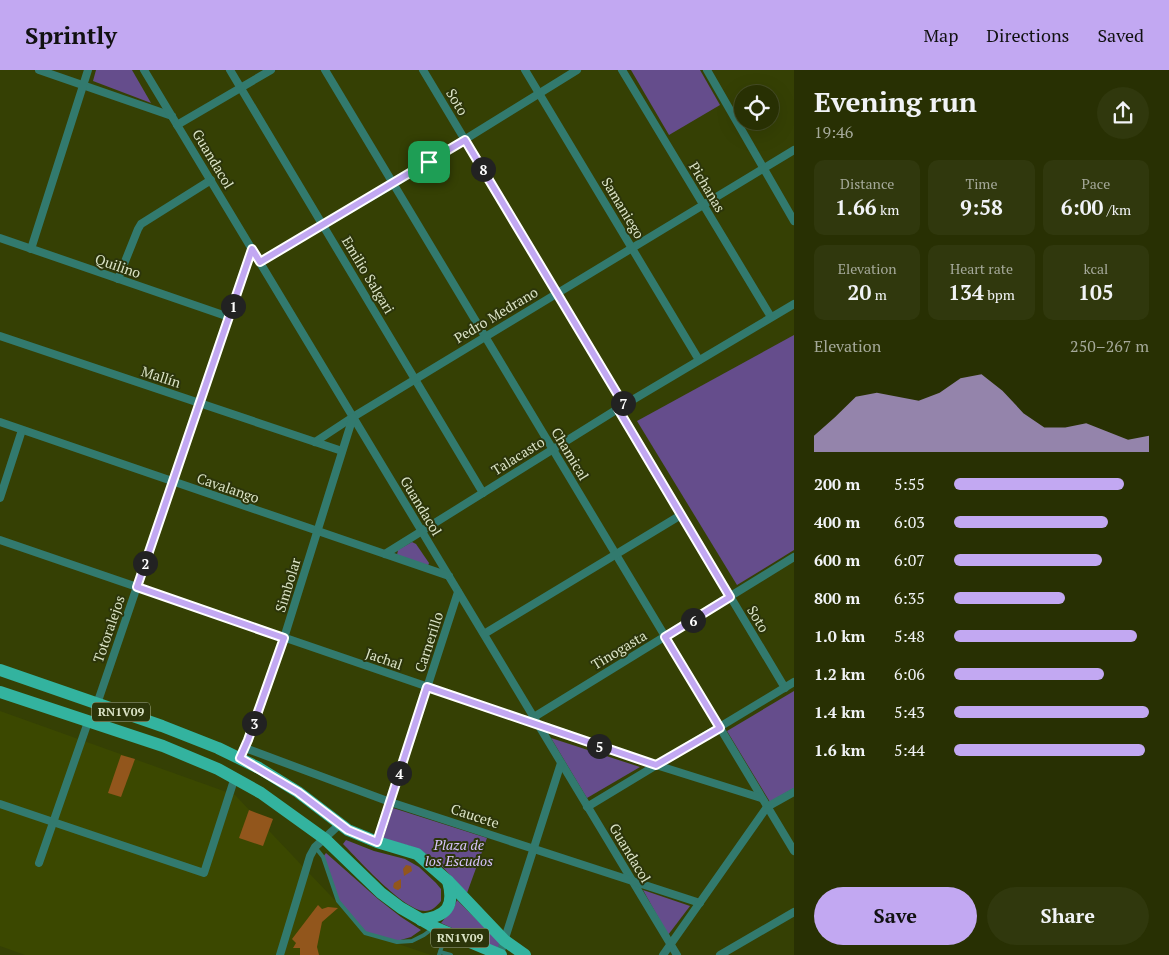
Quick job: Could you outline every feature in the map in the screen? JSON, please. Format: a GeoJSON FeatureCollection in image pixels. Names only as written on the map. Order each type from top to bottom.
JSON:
{"type":"FeatureCollection","features":[{"type":"Feature","properties":{"kind":"main road","name":"RN1V09"},"geometry":{"type":"LineString","coordinates":[[0,670],[242,753],[348,830],[377,842],[417,854],[448,881],[504,940],[525,955]]}},
{"type":"Feature","properties":{"kind":"main road","name":"RN1V09"},"geometry":{"type":"LineString","coordinates":[[0,692],[188,755],[235,777],[261,793],[401,908],[434,927],[500,955]]}},
{"type":"Feature","properties":{"kind":"main road"},"geometry":{"type":"LineString","coordinates":[[421,920],[435,918],[450,905],[451,892],[448,881]]}},
{"type":"Feature","properties":{"kind":"street"},"geometry":{"type":"LineString","coordinates":[[39,70],[172,116]]}},
{"type":"Feature","properties":{"kind":"street"},"geometry":{"type":"LineString","coordinates":[[32,249],[88,70]]}},
{"type":"Feature","properties":{"kind":"street","name":"Guandacol"},"geometry":{"type":"LineString","coordinates":[[144,70],[677,955]]}},
{"type":"Feature","properties":{"kind":"street","name":"Emilio Salgari"},"geometry":{"type":"LineString","coordinates":[[230,70],[483,493]]}},
{"type":"Feature","properties":{"kind":"street"},"geometry":{"type":"LineString","coordinates":[[177,125],[271,70]]}},
{"type":"Feature","properties":{"kind":"street","name":"Chamical"},"geometry":{"type":"LineString","coordinates":[[325,70],[794,851]]}},
{"type":"Feature","properties":{"kind":"street","name":"Soto"},"geometry":{"type":"LineString","coordinates":[[423,70],[557,293],[681,515],[785,688]]}},
{"type":"Feature","properties":{"kind":"street","name":"Samaniego"},"geometry":{"type":"LineString","coordinates":[[525,70],[699,360]]}},
{"type":"Feature","properties":{"kind":"street"},"geometry":{"type":"LineString","coordinates":[[260,262],[324,226],[578,70]]}},
{"type":"Feature","properties":{"kind":"street","name":"Pichanas"},"geometry":{"type":"LineString","coordinates":[[622,70],[771,317]]}},
{"type":"Feature","properties":{"kind":"street"},"geometry":{"type":"LineString","coordinates":[[707,70],[794,221]]}},
{"type":"Feature","properties":{"kind":"street","name":"Pedro Medrano"},"geometry":{"type":"LineString","coordinates":[[315,442],[353,416],[794,150]]}},
{"type":"Feature","properties":{"kind":"street"},"geometry":{"type":"LineString","coordinates":[[118,279],[138,229],[142,224],[211,180]]}},
{"type":"Feature","properties":{"kind":"street","name":"Quilino"},"geometry":{"type":"LineString","coordinates":[[0,238],[229,317]]}},
{"type":"Feature","properties":{"kind":"street","name":"Totoralejos"},"geometry":{"type":"LineString","coordinates":[[97,704],[252,249]]}},
{"type":"Feature","properties":{"kind":"street","name":"Talacasto"},"geometry":{"type":"LineString","coordinates":[[385,554],[621,407],[794,304]]}},
{"type":"Feature","properties":{"kind":"street","name":"Mallín"},"geometry":{"type":"LineString","coordinates":[[0,336],[342,451]]}},
{"type":"Feature","properties":{"kind":"street","name":"Simbolar"},"geometry":{"type":"LineString","coordinates":[[242,753],[284,638],[353,416]]}},
{"type":"Feature","properties":{"kind":"street","name":"Cavalango"},"geometry":{"type":"LineString","coordinates":[[0,422],[449,576]]}},
{"type":"Feature","properties":{"kind":"street"},"geometry":{"type":"LineString","coordinates":[[0,498],[22,430]]}},
{"type":"Feature","properties":{"kind":"street"},"geometry":{"type":"LineString","coordinates":[[484,634],[681,515]]}},
{"type":"Feature","properties":{"kind":"street","name":"Jachal"},"geometry":{"type":"LineString","coordinates":[[0,540],[656,765],[762,798]]}},
{"type":"Feature","properties":{"kind":"street","name":"Tinogasta"},"geometry":{"type":"LineString","coordinates":[[534,717],[794,557]]}},
{"type":"Feature","properties":{"kind":"street","name":"Carnerillo"},"geometry":{"type":"LineString","coordinates":[[377,842],[458,592]]}},
{"type":"Feature","properties":{"kind":"street"},"geometry":{"type":"LineString","coordinates":[[588,807],[794,682]]}},
{"type":"Feature","properties":{"kind":"street"},"geometry":{"type":"LineString","coordinates":[[39,863],[88,722]]}},
{"type":"Feature","properties":{"kind":"street","name":"Caucete"},"geometry":{"type":"LineString","coordinates":[[242,753],[700,903]]}},
{"type":"Feature","properties":{"kind":"street"},"geometry":{"type":"LineString","coordinates":[[500,955],[561,762]]}},
{"type":"Feature","properties":{"kind":"street"},"geometry":{"type":"LineString","coordinates":[[0,804],[204,873],[235,777]]}},
{"type":"Feature","properties":{"kind":"street"},"geometry":{"type":"LineString","coordinates":[[663,955],[768,807],[794,792]]}},
{"type":"Feature","properties":{"kind":"street"},"geometry":{"type":"LineString","coordinates":[[280,955],[310,856],[320,843],[340,824]]}},
{"type":"Feature","properties":{"kind":"street"},"geometry":{"type":"LineString","coordinates":[[720,955],[794,912]]}},
{"type":"Feature","properties":{"kind":"lane"},"geometry":{"type":"LineString","coordinates":[[320,843],[338,902],[365,933],[397,942],[412,941],[434,927]]}},
{"type":"Feature","properties":{"kind":"lane"},"geometry":{"type":"LineString","coordinates":[[446,932],[440,953],[451,955]]}},
{"type":"Feature","properties":{"kind":"shaded area"},"geometry":{"type":"Polygon","coordinates":[[[0,711],[235,795],[366,933],[431,955],[25,955],[0,946],[0,711]]]}},
{"type":"Feature","properties":{"kind":"green space"},"geometry":{"type":"Polygon","coordinates":[[[96,70],[132,70],[151,103],[93,81],[96,70]]]}},
{"type":"Feature","properties":{"kind":"green space"},"geometry":{"type":"Polygon","coordinates":[[[631,70],[700,70],[720,105],[669,135],[631,70]]]}},
{"type":"Feature","properties":{"kind":"green space"},"geometry":{"type":"Polygon","coordinates":[[[794,335],[794,550],[737,585],[637,421],[794,335]]]}},
{"type":"Feature","properties":{"kind":"green space"},"geometry":{"type":"Polygon","coordinates":[[[412,542],[416,544],[429,563],[428,566],[397,555],[398,550],[412,542]]]}},
{"type":"Feature","properties":{"kind":"green space"},"geometry":{"type":"Polygon","coordinates":[[[794,691],[794,788],[770,802],[727,731],[794,691]]]}},
{"type":"Feature","properties":{"kind":"green space"},"geometry":{"type":"Polygon","coordinates":[[[551,738],[640,767],[587,798],[551,738]]]}},
{"type":"Feature","properties":{"kind":"green space","name":"Plaza de los Escudos"},"geometry":{"type":"Polygon","coordinates":[[[393,808],[487,838],[467,893],[434,858],[410,846],[383,839],[393,808]]]}},
{"type":"Feature","properties":{"kind":"green space"},"geometry":{"type":"Polygon","coordinates":[[[346,840],[374,851],[405,859],[419,867],[441,889],[441,901],[434,908],[425,911],[405,903],[343,844],[346,840]]]}},
{"type":"Feature","properties":{"kind":"green space"},"geometry":{"type":"Polygon","coordinates":[[[326,853],[378,899],[421,930],[411,937],[397,941],[365,933],[338,901],[323,857],[326,853]]]}},
{"type":"Feature","properties":{"kind":"green space"},"geometry":{"type":"Polygon","coordinates":[[[643,890],[690,906],[668,935],[643,890]]]}},
{"type":"Feature","properties":{"kind":"green space"},"geometry":{"type":"Polygon","coordinates":[[[457,900],[500,943],[498,952],[481,941],[441,923],[454,907],[457,900]]]}},
{"type":"Feature","properties":{"kind":"building"},"geometry":{"type":"Polygon","coordinates":[[[121,755],[135,759],[121,797],[108,793],[121,755]]]}},
{"type":"Feature","properties":{"kind":"building"},"geometry":{"type":"Polygon","coordinates":[[[249,810],[273,819],[263,846],[239,838],[249,810]]]}},
{"type":"Feature","properties":{"kind":"building"},"geometry":{"type":"Polygon","coordinates":[[[406,865],[411,866],[412,871],[404,876],[403,869],[406,865]]]}},
{"type":"Feature","properties":{"kind":"building"},"geometry":{"type":"Polygon","coordinates":[[[401,879],[401,888],[395,889],[393,887],[394,883],[401,879]]]}},
{"type":"Feature","properties":{"kind":"building"},"geometry":{"type":"Polygon","coordinates":[[[318,905],[322,909],[328,907],[338,908],[322,922],[317,947],[319,955],[300,955],[300,948],[293,948],[296,943],[292,939],[318,905]]]}},
{"type":"Feature","properties":{"kind":"route"},"geometry":{"type":"LineString","coordinates":[[465,140],[624,405],[618,409],[730,597],[665,637],[720,728],[656,765],[427,687],[377,842],[348,830],[298,792],[240,758],[284,638],[137,587],[252,249],[260,262],[324,226],[429,162],[465,140]]}}]}
